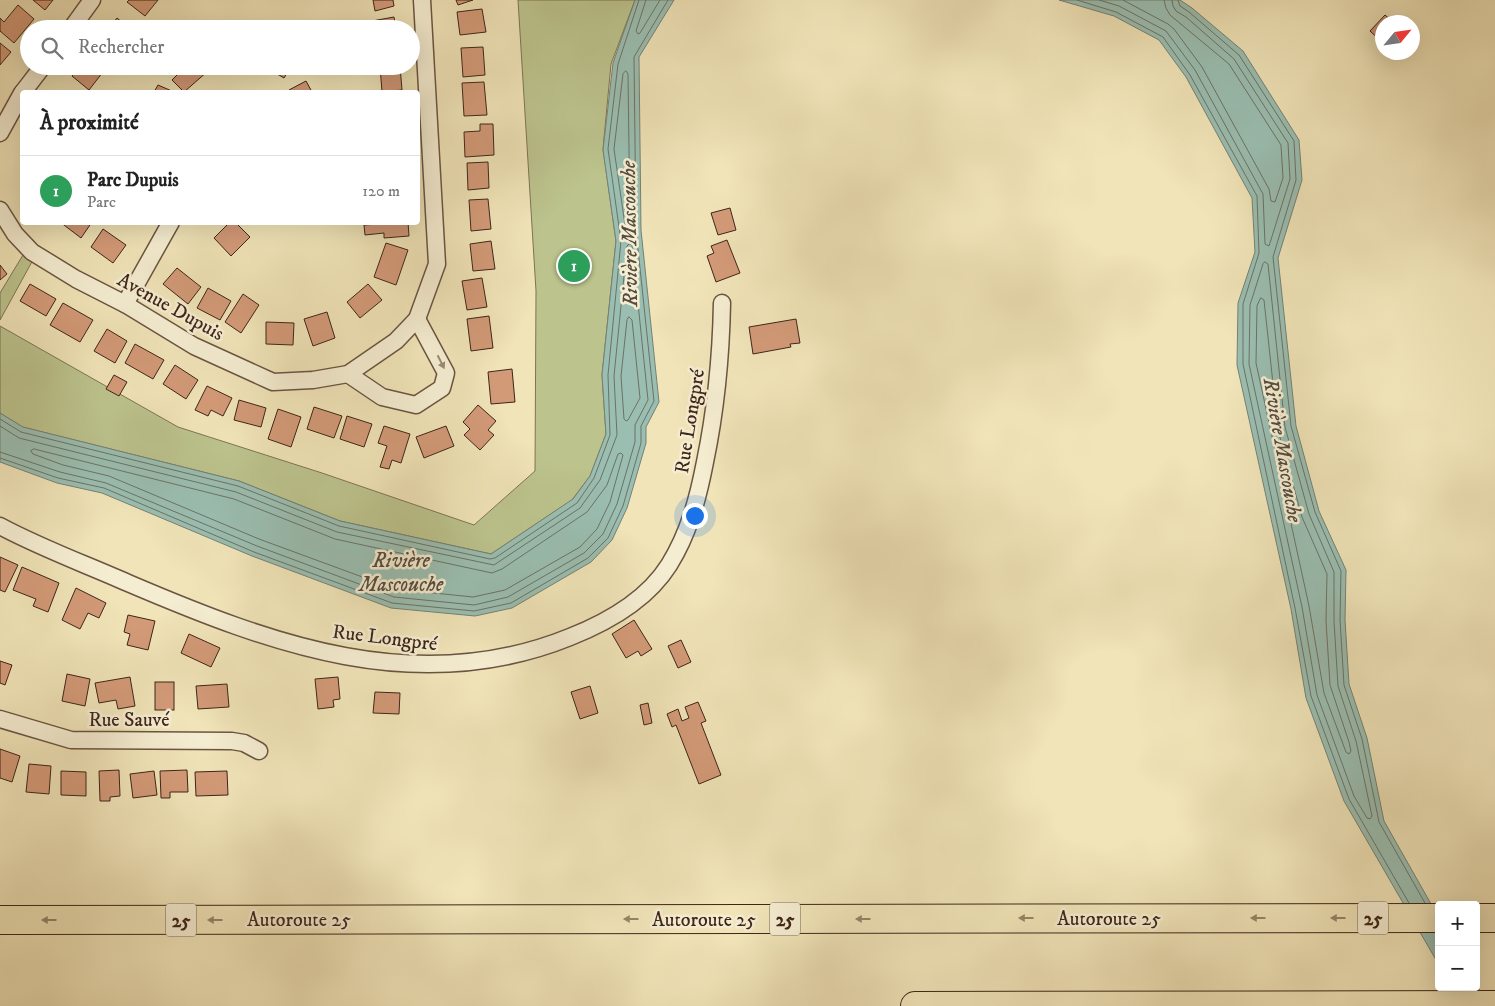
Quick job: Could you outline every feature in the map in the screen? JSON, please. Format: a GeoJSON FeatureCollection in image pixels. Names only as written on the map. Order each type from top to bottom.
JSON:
{"type":"FeatureCollection","features":[{"type":"Feature","properties":{"kind":"highway","name":"Autoroute 25"},"geometry":{"type":"LineString","coordinates":[[0,920],[1435,918]]}},
{"type":"Feature","properties":{"kind":"highway"},"geometry":{"type":"LineString","coordinates":[[1480,918],[1495,918]]}},
{"type":"Feature","properties":{"kind":"highway"},"geometry":{"type":"LineString","coordinates":[[915,1006],[1495,1005]]}},
{"type":"Feature","properties":{"kind":"street"},"geometry":{"type":"LineString","coordinates":[[78,20],[92,0]]}},
{"type":"Feature","properties":{"kind":"street","name":"Avenue Dupuis"},"geometry":{"type":"LineString","coordinates":[[0,210],[15,234],[32,252],[76,279],[125,304],[194,346],[273,382],[313,380],[348,374],[396,341],[417,319],[437,264],[422,0]]}},
{"type":"Feature","properties":{"kind":"street"},"geometry":{"type":"LineString","coordinates":[[25,90],[36,75]]}},
{"type":"Feature","properties":{"kind":"street"},"geometry":{"type":"LineString","coordinates":[[0,133],[20,98]]}},
{"type":"Feature","properties":{"kind":"street"},"geometry":{"type":"LineString","coordinates":[[125,304],[169,225]]}},
{"type":"Feature","properties":{"kind":"street","name":"Rue Longpré"},"geometry":{"type":"LineString","coordinates":[[0,526],[199,613],[264,636],[328,652],[401,664],[444,665],[493,660],[542,647],[579,634],[624,610],[653,587],[674,556],[694,510],[708,451],[718,385],[722,303]]}},
{"type":"Feature","properties":{"kind":"street"},"geometry":{"type":"LineString","coordinates":[[348,374],[382,397],[416,405],[442,388],[446,373],[417,319]]}},
{"type":"Feature","properties":{"kind":"street","name":"Rue Sauvé"},"geometry":{"type":"LineString","coordinates":[[0,719],[71,740],[232,741],[244,743],[259,751]]}},
{"type":"Feature","properties":{"kind":"green space"},"geometry":{"type":"Polygon","coordinates":[[[518,0],[635,0],[611,64],[603,149],[616,241],[602,375],[606,434],[590,476],[572,500],[491,554],[340,521],[239,481],[22,427],[0,413],[0,326],[178,427],[322,473],[474,525],[535,471],[536,291],[518,0]]]}},
{"type":"Feature","properties":{"kind":"green space"},"geometry":{"type":"Polygon","coordinates":[[[26,250],[34,258],[0,320],[0,293],[26,250]]]}},
{"type":"Feature","properties":{"kind":"water","name":"Rivière Mascouche"},"geometry":{"type":"Polygon","coordinates":[[[635,0],[674,0],[639,57],[641,230],[659,402],[646,427],[646,443],[627,508],[612,540],[591,562],[512,608],[475,616],[391,608],[252,556],[102,493],[57,483],[0,462],[0,413],[23,427],[239,481],[340,521],[491,554],[573,499],[590,476],[606,434],[602,375],[616,241],[603,150],[613,63],[635,0]]]}},
{"type":"Feature","properties":{"kind":"water","name":"Rivière Mascouche"},"geometry":{"type":"Polygon","coordinates":[[[1059,0],[1180,0],[1243,51],[1299,140],[1302,180],[1278,258],[1296,426],[1319,511],[1346,570],[1345,620],[1349,684],[1367,738],[1384,821],[1435,911],[1435,958],[1344,801],[1306,698],[1291,609],[1237,365],[1238,303],[1255,252],[1252,198],[1186,77],[1159,40],[1114,16],[1059,0]]]}},
{"type":"Feature","properties":{"kind":"water"},"geometry":{"type":"Polygon","coordinates":[[[1453,991],[1480,991],[1489,1006],[1462,1006],[1453,991]]]}},
{"type":"Feature","properties":{"kind":"building"},"geometry":{"type":"Polygon","coordinates":[[[33,0],[53,0],[45,10],[33,0]]]}},
{"type":"Feature","properties":{"kind":"building"},"geometry":{"type":"Polygon","coordinates":[[[129,0],[158,0],[145,16],[127,2],[129,0]]]}},
{"type":"Feature","properties":{"kind":"building"},"geometry":{"type":"Polygon","coordinates":[[[373,0],[393,0],[394,6],[375,11],[373,0]]]}},
{"type":"Feature","properties":{"kind":"building"},"geometry":{"type":"Polygon","coordinates":[[[456,0],[473,0],[458,5],[456,0]]]}},
{"type":"Feature","properties":{"kind":"building"},"geometry":{"type":"Polygon","coordinates":[[[18,5],[34,19],[20,20],[20,36],[14,43],[0,31],[0,18],[4,22],[18,5]]]}},
{"type":"Feature","properties":{"kind":"building"},"geometry":{"type":"Polygon","coordinates":[[[482,9],[486,32],[460,35],[457,12],[482,9]]]}},
{"type":"Feature","properties":{"kind":"building"},"geometry":{"type":"Polygon","coordinates":[[[394,17],[394,20],[378,20],[394,17]]]}},
{"type":"Feature","properties":{"kind":"building"},"geometry":{"type":"Polygon","coordinates":[[[1375,26],[1375,36],[1370,31],[1375,26]]]}},
{"type":"Feature","properties":{"kind":"building"},"geometry":{"type":"Polygon","coordinates":[[[0,43],[11,52],[0,65],[0,43]]]}},
{"type":"Feature","properties":{"kind":"building"},"geometry":{"type":"Polygon","coordinates":[[[483,47],[485,75],[463,77],[461,48],[483,47]]]}},
{"type":"Feature","properties":{"kind":"building"},"geometry":{"type":"Polygon","coordinates":[[[73,75],[101,75],[89,90],[73,75]]]}},
{"type":"Feature","properties":{"kind":"building"},"geometry":{"type":"Polygon","coordinates":[[[177,75],[203,75],[186,90],[182,90],[172,80],[177,75]]]}},
{"type":"Feature","properties":{"kind":"building"},"geometry":{"type":"Polygon","coordinates":[[[381,75],[401,75],[402,90],[382,90],[381,75]]]}},
{"type":"Feature","properties":{"kind":"building"},"geometry":{"type":"Polygon","coordinates":[[[306,81],[311,90],[289,90],[306,81]]]}},
{"type":"Feature","properties":{"kind":"building"},"geometry":{"type":"Polygon","coordinates":[[[484,82],[487,115],[464,116],[462,83],[484,82]]]}},
{"type":"Feature","properties":{"kind":"building"},"geometry":{"type":"Polygon","coordinates":[[[158,85],[169,90],[155,90],[158,85]]]}},
{"type":"Feature","properties":{"kind":"building"},"geometry":{"type":"Polygon","coordinates":[[[480,124],[493,124],[494,155],[465,157],[464,132],[480,131],[480,124]]]}},
{"type":"Feature","properties":{"kind":"building"},"geometry":{"type":"Polygon","coordinates":[[[488,162],[489,188],[468,190],[467,163],[488,162]]]}},
{"type":"Feature","properties":{"kind":"building"},"geometry":{"type":"Polygon","coordinates":[[[488,199],[491,229],[471,231],[469,200],[488,199]]]}},
{"type":"Feature","properties":{"kind":"building"},"geometry":{"type":"Polygon","coordinates":[[[730,208],[736,230],[718,235],[711,213],[730,208]]]}},
{"type":"Feature","properties":{"kind":"building"},"geometry":{"type":"Polygon","coordinates":[[[64,225],[90,225],[81,238],[64,225]]]}},
{"type":"Feature","properties":{"kind":"building"},"geometry":{"type":"Polygon","coordinates":[[[227,225],[238,225],[250,237],[231,256],[214,238],[227,225]]]}},
{"type":"Feature","properties":{"kind":"building"},"geometry":{"type":"Polygon","coordinates":[[[364,225],[408,225],[409,236],[384,238],[384,233],[365,235],[364,225]]]}},
{"type":"Feature","properties":{"kind":"building"},"geometry":{"type":"Polygon","coordinates":[[[103,229],[126,245],[113,263],[91,247],[103,229]]]}},
{"type":"Feature","properties":{"kind":"building"},"geometry":{"type":"Polygon","coordinates":[[[727,240],[740,273],[716,282],[707,256],[714,253],[711,246],[727,240]]]}},
{"type":"Feature","properties":{"kind":"building"},"geometry":{"type":"Polygon","coordinates":[[[491,241],[495,269],[473,271],[470,244],[491,241]]]}},
{"type":"Feature","properties":{"kind":"building"},"geometry":{"type":"Polygon","coordinates":[[[386,243],[408,250],[396,285],[374,277],[386,243]]]}},
{"type":"Feature","properties":{"kind":"building"},"geometry":{"type":"Polygon","coordinates":[[[0,265],[7,274],[0,280],[0,265]]]}},
{"type":"Feature","properties":{"kind":"building"},"geometry":{"type":"Polygon","coordinates":[[[177,268],[201,287],[188,304],[163,284],[177,268]]]}},
{"type":"Feature","properties":{"kind":"building"},"geometry":{"type":"Polygon","coordinates":[[[482,278],[487,307],[467,310],[462,281],[482,278]]]}},
{"type":"Feature","properties":{"kind":"building"},"geometry":{"type":"Polygon","coordinates":[[[30,284],[56,299],[46,316],[20,301],[30,284]]]}},
{"type":"Feature","properties":{"kind":"building"},"geometry":{"type":"Polygon","coordinates":[[[368,284],[382,300],[360,318],[347,302],[368,284]]]}},
{"type":"Feature","properties":{"kind":"building"},"geometry":{"type":"Polygon","coordinates":[[[208,288],[231,301],[220,320],[197,308],[208,288]]]}},
{"type":"Feature","properties":{"kind":"building"},"geometry":{"type":"Polygon","coordinates":[[[243,294],[259,305],[241,333],[225,322],[243,294]]]}},
{"type":"Feature","properties":{"kind":"building"},"geometry":{"type":"Polygon","coordinates":[[[63,303],[93,320],[80,342],[50,325],[63,303]]]}},
{"type":"Feature","properties":{"kind":"building"},"geometry":{"type":"Polygon","coordinates":[[[327,312],[335,338],[313,346],[304,319],[327,312]]]}},
{"type":"Feature","properties":{"kind":"building"},"geometry":{"type":"Polygon","coordinates":[[[489,316],[493,348],[471,351],[467,319],[489,316]]]}},
{"type":"Feature","properties":{"kind":"building"},"geometry":{"type":"Polygon","coordinates":[[[796,319],[800,343],[790,344],[791,347],[753,354],[749,327],[796,319]]]}},
{"type":"Feature","properties":{"kind":"building"},"geometry":{"type":"Polygon","coordinates":[[[266,322],[294,323],[293,345],[266,344],[266,322]]]}},
{"type":"Feature","properties":{"kind":"building"},"geometry":{"type":"Polygon","coordinates":[[[107,329],[127,341],[115,363],[94,351],[107,329]]]}},
{"type":"Feature","properties":{"kind":"building"},"geometry":{"type":"Polygon","coordinates":[[[135,344],[164,360],[153,379],[125,363],[135,344]]]}},
{"type":"Feature","properties":{"kind":"building"},"geometry":{"type":"Polygon","coordinates":[[[175,365],[198,380],[186,399],[163,384],[175,365]]]}},
{"type":"Feature","properties":{"kind":"building"},"geometry":{"type":"Polygon","coordinates":[[[512,369],[515,402],[491,404],[488,372],[512,369]]]}},
{"type":"Feature","properties":{"kind":"building"},"geometry":{"type":"Polygon","coordinates":[[[114,375],[127,382],[119,396],[106,389],[114,375]]]}},
{"type":"Feature","properties":{"kind":"building"},"geometry":{"type":"Polygon","coordinates":[[[207,386],[232,398],[223,416],[211,410],[208,416],[195,410],[207,386]]]}},
{"type":"Feature","properties":{"kind":"building"},"geometry":{"type":"Polygon","coordinates":[[[239,400],[266,408],[261,427],[234,420],[239,400]]]}},
{"type":"Feature","properties":{"kind":"building"},"geometry":{"type":"Polygon","coordinates":[[[478,405],[496,421],[488,430],[494,435],[480,450],[464,435],[470,429],[463,422],[478,405]]]}},
{"type":"Feature","properties":{"kind":"building"},"geometry":{"type":"Polygon","coordinates":[[[314,407],[342,416],[334,438],[307,429],[314,407]]]}},
{"type":"Feature","properties":{"kind":"building"},"geometry":{"type":"Polygon","coordinates":[[[278,409],[301,417],[291,447],[268,439],[278,409]]]}},
{"type":"Feature","properties":{"kind":"building"},"geometry":{"type":"Polygon","coordinates":[[[347,416],[372,424],[364,447],[340,439],[347,416]]]}},
{"type":"Feature","properties":{"kind":"building"},"geometry":{"type":"Polygon","coordinates":[[[384,426],[410,434],[401,463],[392,460],[389,469],[380,467],[387,446],[378,443],[384,426]]]}},
{"type":"Feature","properties":{"kind":"building"},"geometry":{"type":"Polygon","coordinates":[[[446,426],[454,446],[424,458],[416,437],[446,426]]]}},
{"type":"Feature","properties":{"kind":"building"},"geometry":{"type":"Polygon","coordinates":[[[0,557],[18,565],[5,592],[0,590],[0,557]]]}},
{"type":"Feature","properties":{"kind":"building"},"geometry":{"type":"Polygon","coordinates":[[[22,567],[59,583],[48,612],[33,606],[36,599],[13,590],[22,567]]]}},
{"type":"Feature","properties":{"kind":"building"},"geometry":{"type":"Polygon","coordinates":[[[76,588],[106,603],[99,618],[88,613],[80,629],[62,620],[76,588]]]}},
{"type":"Feature","properties":{"kind":"building"},"geometry":{"type":"Polygon","coordinates":[[[128,615],[155,621],[148,650],[127,645],[130,634],[124,632],[128,615]]]}},
{"type":"Feature","properties":{"kind":"building"},"geometry":{"type":"Polygon","coordinates":[[[634,620],[652,649],[641,656],[638,651],[626,658],[612,634],[634,620]]]}},
{"type":"Feature","properties":{"kind":"building"},"geometry":{"type":"Polygon","coordinates":[[[189,634],[220,648],[211,667],[181,653],[189,634]]]}},
{"type":"Feature","properties":{"kind":"building"},"geometry":{"type":"Polygon","coordinates":[[[681,640],[691,662],[678,668],[668,646],[681,640]]]}},
{"type":"Feature","properties":{"kind":"building"},"geometry":{"type":"Polygon","coordinates":[[[0,661],[12,665],[5,685],[0,683],[0,661]]]}},
{"type":"Feature","properties":{"kind":"building"},"geometry":{"type":"Polygon","coordinates":[[[67,674],[90,679],[85,706],[62,701],[67,674]]]}},
{"type":"Feature","properties":{"kind":"building"},"geometry":{"type":"Polygon","coordinates":[[[130,677],[135,706],[118,709],[116,700],[99,703],[95,683],[130,677]]]}},
{"type":"Feature","properties":{"kind":"building"},"geometry":{"type":"Polygon","coordinates":[[[338,677],[340,699],[333,700],[334,707],[318,709],[315,679],[338,677]]]}},
{"type":"Feature","properties":{"kind":"building"},"geometry":{"type":"Polygon","coordinates":[[[155,682],[174,682],[174,710],[155,710],[155,682]]]}},
{"type":"Feature","properties":{"kind":"building"},"geometry":{"type":"Polygon","coordinates":[[[227,684],[229,707],[198,709],[196,686],[227,684]]]}},
{"type":"Feature","properties":{"kind":"building"},"geometry":{"type":"Polygon","coordinates":[[[590,686],[598,713],[580,719],[571,692],[590,686]]]}},
{"type":"Feature","properties":{"kind":"building"},"geometry":{"type":"Polygon","coordinates":[[[375,692],[400,693],[399,714],[373,713],[375,692]]]}},
{"type":"Feature","properties":{"kind":"building"},"geometry":{"type":"Polygon","coordinates":[[[698,702],[706,721],[701,723],[721,775],[699,784],[676,725],[672,727],[667,714],[678,709],[682,721],[689,718],[685,707],[698,702]]]}},
{"type":"Feature","properties":{"kind":"building"},"geometry":{"type":"Polygon","coordinates":[[[648,703],[652,723],[644,725],[640,705],[648,703]]]}},
{"type":"Feature","properties":{"kind":"building"},"geometry":{"type":"Polygon","coordinates":[[[0,749],[20,756],[12,782],[0,778],[0,749]]]}},
{"type":"Feature","properties":{"kind":"building"},"geometry":{"type":"Polygon","coordinates":[[[29,764],[51,766],[49,794],[26,792],[29,764]]]}},
{"type":"Feature","properties":{"kind":"building"},"geometry":{"type":"Polygon","coordinates":[[[119,770],[120,796],[110,797],[110,801],[100,801],[99,771],[119,770]]]}},
{"type":"Feature","properties":{"kind":"building"},"geometry":{"type":"Polygon","coordinates":[[[187,770],[188,792],[170,792],[170,798],[161,798],[160,771],[187,770]]]}},
{"type":"Feature","properties":{"kind":"building"},"geometry":{"type":"Polygon","coordinates":[[[61,771],[86,772],[86,796],[61,795],[61,771]]]}},
{"type":"Feature","properties":{"kind":"building"},"geometry":{"type":"Polygon","coordinates":[[[154,771],[157,795],[133,798],[130,774],[154,771]]]}},
{"type":"Feature","properties":{"kind":"building"},"geometry":{"type":"Polygon","coordinates":[[[227,771],[228,795],[196,796],[195,772],[227,771]]]}},
{"type":"Feature","properties":{"kind":"place","name":"Parc Dupuis"},"geometry":{"type":"Point","coordinates":[574,266]}}]}
